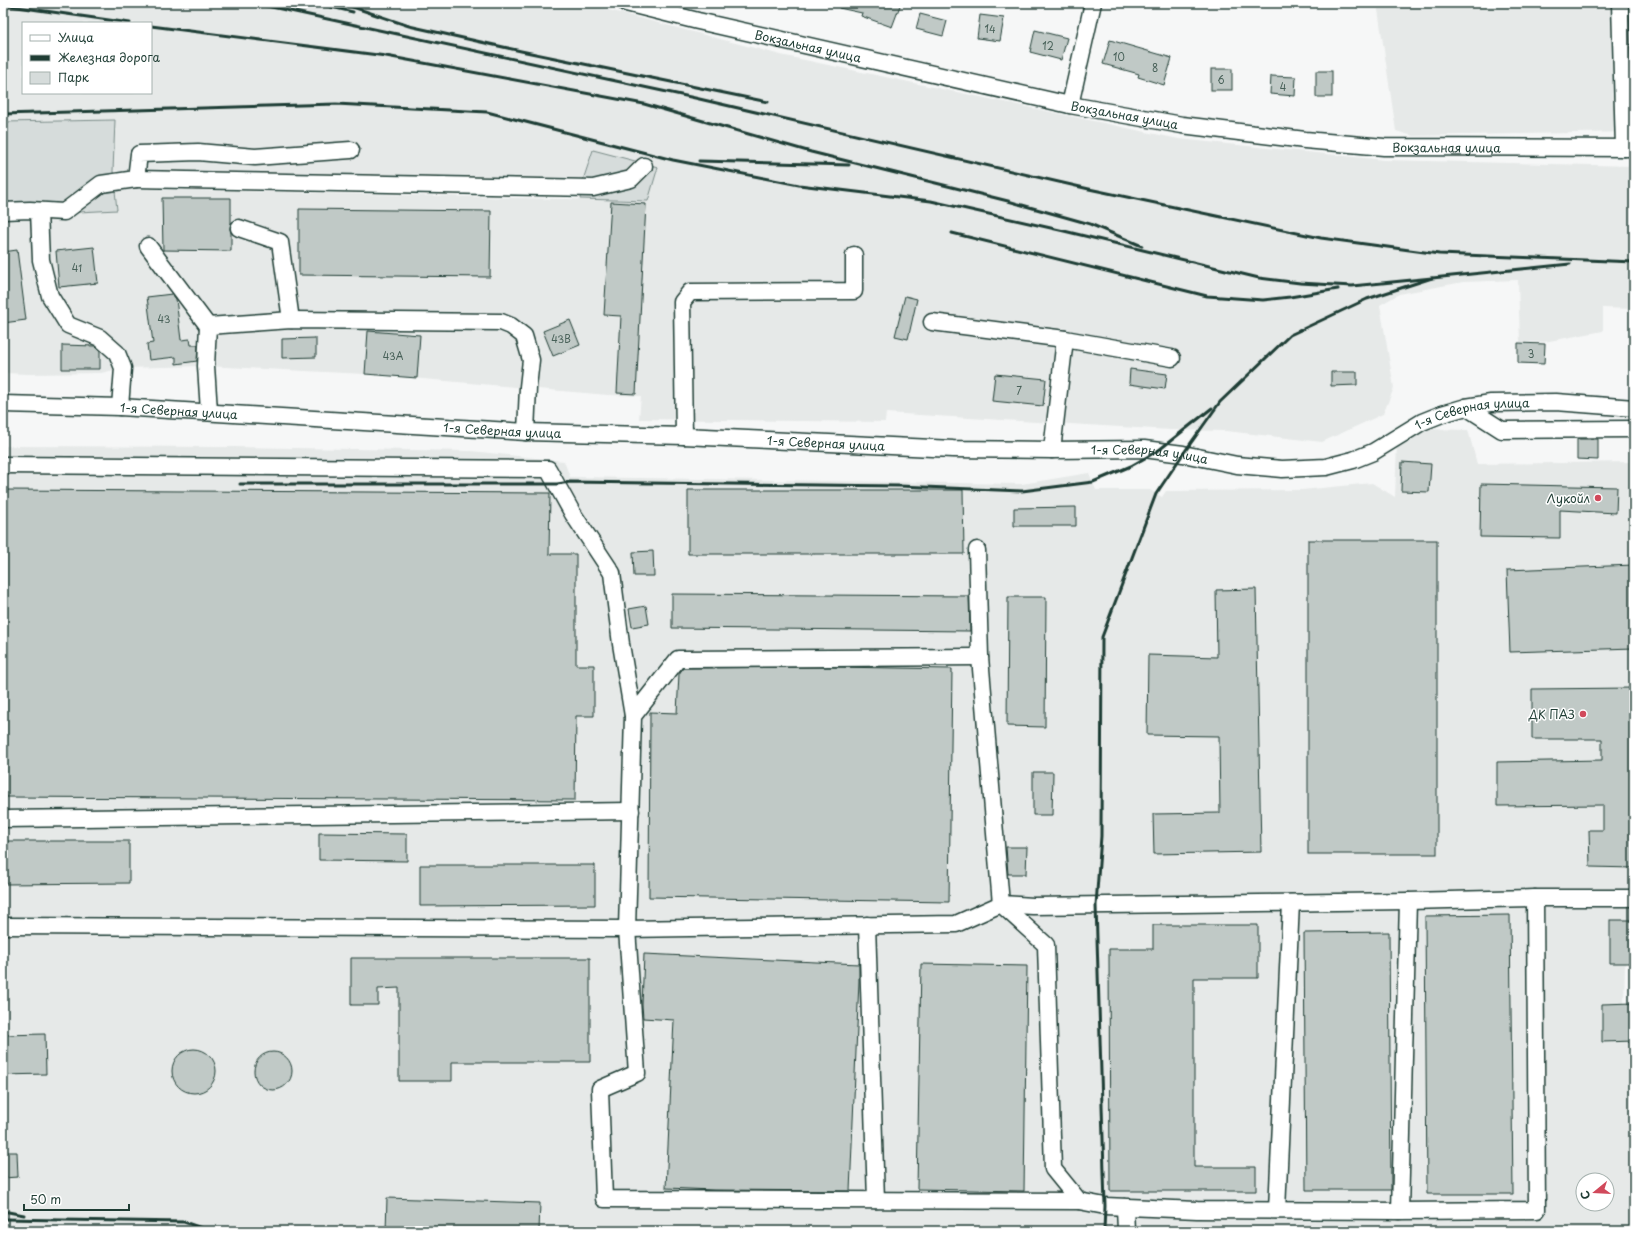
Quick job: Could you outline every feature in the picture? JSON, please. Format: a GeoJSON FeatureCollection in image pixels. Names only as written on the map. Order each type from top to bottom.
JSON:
{"type":"FeatureCollection","features":[{"type":"Feature","properties":{"kind":"street","name":"Вокзальная улица"},"geometry":{"type":"LineString","coordinates":[[626,3],[698,21],[1070,105],[1182,124],[1305,140],[1384,147],[1629,148]]}},
{"type":"Feature","properties":{"kind":"street"},"geometry":{"type":"LineString","coordinates":[[1070,105],[1093,3]]}},
{"type":"Feature","properties":{"kind":"street"},"geometry":{"type":"LineString","coordinates":[[1620,3],[1629,148]]}},
{"type":"Feature","properties":{"kind":"street"},"geometry":{"type":"LineString","coordinates":[[136,179],[139,154],[198,152],[255,157],[351,150]]}},
{"type":"Feature","properties":{"kind":"street"},"geometry":{"type":"LineString","coordinates":[[3,211],[64,212],[101,184],[136,179],[593,188],[631,179],[644,166]]}},
{"type":"Feature","properties":{"kind":"street"},"geometry":{"type":"LineString","coordinates":[[39,211],[41,260],[50,296],[68,325],[100,338],[117,353],[123,368],[120,407]]}},
{"type":"Feature","properties":{"kind":"street"},"geometry":{"type":"LineString","coordinates":[[239,228],[280,242],[291,320]]}},
{"type":"Feature","properties":{"kind":"street"},"geometry":{"type":"LineString","coordinates":[[148,246],[208,326],[206,366],[209,412]]}},
{"type":"Feature","properties":{"kind":"street"},"geometry":{"type":"LineString","coordinates":[[684,436],[682,302],[690,292],[854,291],[854,254]]}},
{"type":"Feature","properties":{"kind":"street"},"geometry":{"type":"LineString","coordinates":[[208,326],[291,320],[501,322],[511,326],[524,336],[531,360],[526,432]]}},
{"type":"Feature","properties":{"kind":"street"},"geometry":{"type":"LineString","coordinates":[[932,322],[1065,339],[1172,358]]}},
{"type":"Feature","properties":{"kind":"street"},"geometry":{"type":"LineString","coordinates":[[1052,450],[1065,339]]}},
{"type":"Feature","properties":{"kind":"street","name":"1-я Северная улица"},"geometry":{"type":"LineString","coordinates":[[3,404],[120,407],[526,432],[684,436],[953,449],[1144,449],[1183,454],[1237,465],[1282,469],[1318,467],[1352,460],[1373,452],[1422,422],[1466,407],[1491,403],[1556,402],[1634,408]]}},
{"type":"Feature","properties":{"kind":"street"},"geometry":{"type":"LineString","coordinates":[[1466,407],[1502,430],[1634,429]]}},
{"type":"Feature","properties":{"kind":"street"},"geometry":{"type":"LineString","coordinates":[[3,465],[548,469],[573,514],[612,573],[621,644],[634,716],[627,929],[637,1073],[600,1089],[604,1199],[1079,1201],[1105,1206],[1125,1207],[1277,1210],[1537,1210],[1535,898]]}},
{"type":"Feature","properties":{"kind":"street"},"geometry":{"type":"LineString","coordinates":[[977,550],[980,657],[1001,904],[1046,945],[1053,1169],[1079,1201]]}},
{"type":"Feature","properties":{"kind":"street"},"geometry":{"type":"LineString","coordinates":[[634,716],[678,659],[980,657]]}},
{"type":"Feature","properties":{"kind":"street"},"geometry":{"type":"LineString","coordinates":[[3,819],[631,811]]}},
{"type":"Feature","properties":{"kind":"street"},"geometry":{"type":"LineString","coordinates":[[3,926],[627,929],[956,924],[1001,904],[1033,906],[1535,898],[1634,898]]}},
{"type":"Feature","properties":{"kind":"street"},"geometry":{"type":"LineString","coordinates":[[1400,1211],[1408,901]]}},
{"type":"Feature","properties":{"kind":"street"},"geometry":{"type":"LineString","coordinates":[[1277,1210],[1291,903]]}},
{"type":"Feature","properties":{"kind":"street"},"geometry":{"type":"LineString","coordinates":[[866,925],[876,1200]]}},
{"type":"Feature","properties":{"kind":"street"},"geometry":{"type":"LineString","coordinates":[[1125,1207],[1126,1231]]}},
{"type":"Feature","properties":{"kind":"shaded area"},"geometry":{"type":"Polygon","coordinates":[[[3,3],[582,3],[781,55],[1179,139],[1384,160],[1634,166],[1634,309],[1603,308],[1603,331],[1544,342],[1520,342],[1518,280],[1463,282],[1399,294],[1380,305],[1394,388],[1383,414],[1322,442],[1226,431],[1171,430],[886,413],[885,422],[639,419],[641,396],[608,395],[365,374],[206,366],[123,368],[101,373],[3,373],[3,216],[117,209],[115,188],[648,201],[583,180],[113,171],[114,120],[3,122],[3,3]]]}},
{"type":"Feature","properties":{"kind":"shaded area"},"geometry":{"type":"Polygon","coordinates":[[[1377,3],[1634,3],[1634,132],[1413,136],[1396,131],[1377,3]]]}},
{"type":"Feature","properties":{"kind":"shaded area"},"geometry":{"type":"Polygon","coordinates":[[[1429,429],[1468,430],[1477,464],[1634,462],[1634,963],[1625,963],[1624,1003],[1634,1003],[1634,1231],[3,1231],[3,446],[232,447],[471,451],[564,461],[570,477],[1022,484],[1089,473],[1096,490],[1150,490],[1162,497],[1166,491],[1302,490],[1372,483],[1395,497],[1397,443],[1429,429]]]}},
{"type":"Feature","properties":{"kind":"green space"},"geometry":{"type":"Polygon","coordinates":[[[115,120],[113,171],[117,210],[3,216],[3,122],[115,120]]]}},
{"type":"Feature","properties":{"kind":"green space"},"geometry":{"type":"Polygon","coordinates":[[[593,150],[658,167],[648,201],[580,199],[583,180],[593,150]]]}},
{"type":"Feature","properties":{"kind":"building"},"geometry":{"type":"Polygon","coordinates":[[[839,3],[901,3],[892,27],[861,16],[862,13],[839,8],[839,3]]]}},
{"type":"Feature","properties":{"kind":"building"},"geometry":{"type":"Polygon","coordinates":[[[920,14],[947,21],[943,36],[916,29],[920,14]]]}},
{"type":"Feature","properties":{"kind":"building"},"geometry":{"type":"Polygon","coordinates":[[[980,15],[1004,18],[1000,41],[977,38],[980,15]]]}},
{"type":"Feature","properties":{"kind":"building"},"geometry":{"type":"Polygon","coordinates":[[[1035,30],[1067,38],[1061,60],[1030,52],[1035,30]]]}},
{"type":"Feature","properties":{"kind":"building"},"geometry":{"type":"Polygon","coordinates":[[[1110,40],[1172,58],[1164,85],[1138,77],[1139,74],[1103,64],[1110,40]]]}},
{"type":"Feature","properties":{"kind":"building"},"geometry":{"type":"Polygon","coordinates":[[[1211,69],[1232,69],[1232,90],[1211,90],[1211,69]]]}},
{"type":"Feature","properties":{"kind":"building"},"geometry":{"type":"Polygon","coordinates":[[[1316,71],[1332,71],[1332,97],[1316,97],[1316,71]]]}},
{"type":"Feature","properties":{"kind":"building"},"geometry":{"type":"Polygon","coordinates":[[[1271,76],[1296,77],[1295,96],[1270,94],[1271,76]]]}},
{"type":"Feature","properties":{"kind":"building"},"geometry":{"type":"Polygon","coordinates":[[[162,198],[231,198],[231,251],[163,250],[162,198]]]}},
{"type":"Feature","properties":{"kind":"building"},"geometry":{"type":"Polygon","coordinates":[[[611,202],[646,204],[636,394],[617,393],[621,316],[604,315],[611,202]]]}},
{"type":"Feature","properties":{"kind":"building"},"geometry":{"type":"Polygon","coordinates":[[[299,209],[491,211],[490,277],[299,275],[299,209]]]}},
{"type":"Feature","properties":{"kind":"building"},"geometry":{"type":"Polygon","coordinates":[[[94,247],[98,283],[59,287],[56,251],[94,247]]]}},
{"type":"Feature","properties":{"kind":"building"},"geometry":{"type":"Polygon","coordinates":[[[17,250],[26,320],[3,323],[3,252],[17,250]]]}},
{"type":"Feature","properties":{"kind":"building"},"geometry":{"type":"Polygon","coordinates":[[[172,294],[176,299],[181,340],[190,339],[191,345],[198,345],[197,361],[176,364],[176,357],[149,360],[147,344],[153,343],[147,297],[172,294]]]}},
{"type":"Feature","properties":{"kind":"building"},"geometry":{"type":"Polygon","coordinates":[[[905,296],[917,299],[908,339],[895,336],[905,296]]]}},
{"type":"Feature","properties":{"kind":"building"},"geometry":{"type":"Polygon","coordinates":[[[570,320],[580,345],[553,356],[543,331],[570,320]]]}},
{"type":"Feature","properties":{"kind":"building"},"geometry":{"type":"Polygon","coordinates":[[[368,331],[420,335],[417,378],[365,374],[368,331]]]}},
{"type":"Feature","properties":{"kind":"building"},"geometry":{"type":"Polygon","coordinates":[[[316,338],[316,357],[282,358],[282,339],[316,338]]]}},
{"type":"Feature","properties":{"kind":"building"},"geometry":{"type":"Polygon","coordinates":[[[1518,343],[1545,344],[1544,364],[1518,363],[1518,343]]]}},
{"type":"Feature","properties":{"kind":"building"},"geometry":{"type":"Polygon","coordinates":[[[62,345],[95,346],[100,351],[100,369],[62,369],[62,345]]]}},
{"type":"Feature","properties":{"kind":"building"},"geometry":{"type":"Polygon","coordinates":[[[1130,369],[1167,374],[1165,389],[1129,384],[1130,369]]]}},
{"type":"Feature","properties":{"kind":"building"},"geometry":{"type":"Polygon","coordinates":[[[1331,372],[1357,372],[1357,385],[1331,386],[1331,372]]]}},
{"type":"Feature","properties":{"kind":"building"},"geometry":{"type":"Polygon","coordinates":[[[995,374],[1046,379],[1043,406],[992,401],[995,374]]]}},
{"type":"Feature","properties":{"kind":"building"},"geometry":{"type":"Polygon","coordinates":[[[1577,439],[1598,439],[1598,460],[1577,459],[1577,439]]]}},
{"type":"Feature","properties":{"kind":"building"},"geometry":{"type":"Polygon","coordinates":[[[1402,462],[1431,464],[1429,492],[1401,491],[1402,462]]]}},
{"type":"Feature","properties":{"kind":"building"},"geometry":{"type":"Polygon","coordinates":[[[1481,484],[1617,487],[1616,513],[1560,510],[1560,538],[1480,537],[1481,484]]]}},
{"type":"Feature","properties":{"kind":"building"},"geometry":{"type":"Polygon","coordinates":[[[3,490],[550,493],[549,554],[576,554],[576,665],[594,665],[594,716],[576,716],[575,800],[3,797],[3,490]]]}},
{"type":"Feature","properties":{"kind":"building"},"geometry":{"type":"Polygon","coordinates":[[[688,490],[963,490],[964,554],[688,554],[688,490]]]}},
{"type":"Feature","properties":{"kind":"building"},"geometry":{"type":"Polygon","coordinates":[[[1076,507],[1076,526],[1014,526],[1014,508],[1076,507]]]}},
{"type":"Feature","properties":{"kind":"building"},"geometry":{"type":"Polygon","coordinates":[[[1308,540],[1437,540],[1437,854],[1308,854],[1308,540]]]}},
{"type":"Feature","properties":{"kind":"building"},"geometry":{"type":"Polygon","coordinates":[[[653,551],[654,576],[634,576],[633,552],[653,551]]]}},
{"type":"Feature","properties":{"kind":"building"},"geometry":{"type":"Polygon","coordinates":[[[1634,565],[1634,648],[1510,652],[1507,570],[1634,565]]]}},
{"type":"Feature","properties":{"kind":"building"},"geometry":{"type":"Polygon","coordinates":[[[1256,589],[1261,852],[1154,854],[1153,814],[1220,813],[1219,736],[1147,735],[1148,655],[1217,657],[1216,590],[1256,589]]]}},
{"type":"Feature","properties":{"kind":"building"},"geometry":{"type":"Polygon","coordinates":[[[672,594],[969,596],[970,631],[672,628],[672,594]]]}},
{"type":"Feature","properties":{"kind":"building"},"geometry":{"type":"Polygon","coordinates":[[[1008,597],[1046,597],[1045,727],[1007,726],[1008,597]]]}},
{"type":"Feature","properties":{"kind":"building"},"geometry":{"type":"Polygon","coordinates":[[[646,606],[649,624],[632,627],[629,609],[646,606]]]}},
{"type":"Feature","properties":{"kind":"building"},"geometry":{"type":"Polygon","coordinates":[[[835,667],[952,669],[949,902],[649,897],[650,712],[677,713],[679,674],[683,668],[835,667]]]}},
{"type":"Feature","properties":{"kind":"building"},"geometry":{"type":"Polygon","coordinates":[[[1634,688],[1634,868],[1590,867],[1589,830],[1603,830],[1603,805],[1497,806],[1497,762],[1602,760],[1602,739],[1532,739],[1532,689],[1634,688]]]}},
{"type":"Feature","properties":{"kind":"building"},"geometry":{"type":"Polygon","coordinates":[[[1033,772],[1053,772],[1052,815],[1033,815],[1033,772]]]}},
{"type":"Feature","properties":{"kind":"building"},"geometry":{"type":"Polygon","coordinates":[[[319,833],[407,834],[407,861],[319,860],[319,833]]]}},
{"type":"Feature","properties":{"kind":"building"},"geometry":{"type":"Polygon","coordinates":[[[3,841],[129,841],[129,883],[3,884],[3,841]]]}},
{"type":"Feature","properties":{"kind":"building"},"geometry":{"type":"Polygon","coordinates":[[[1006,847],[1027,847],[1026,874],[1008,874],[1006,847]]]}},
{"type":"Feature","properties":{"kind":"building"},"geometry":{"type":"Polygon","coordinates":[[[420,865],[595,865],[595,905],[420,906],[420,865]]]}},
{"type":"Feature","properties":{"kind":"building"},"geometry":{"type":"Polygon","coordinates":[[[1510,915],[1513,1194],[1427,1194],[1425,916],[1510,915]]]}},
{"type":"Feature","properties":{"kind":"building"},"geometry":{"type":"Polygon","coordinates":[[[1610,920],[1634,920],[1634,963],[1610,963],[1610,920]]]}},
{"type":"Feature","properties":{"kind":"building"},"geometry":{"type":"Polygon","coordinates":[[[1153,925],[1258,925],[1258,978],[1194,978],[1194,1167],[1256,1167],[1256,1191],[1110,1191],[1109,949],[1153,949],[1153,925]]]}},
{"type":"Feature","properties":{"kind":"building"},"geometry":{"type":"Polygon","coordinates":[[[1389,932],[1391,1190],[1306,1190],[1304,933],[1389,932]]]}},
{"type":"Feature","properties":{"kind":"building"},"geometry":{"type":"Polygon","coordinates":[[[644,954],[859,964],[850,1191],[714,1190],[666,1188],[674,1020],[643,1018],[642,1005],[644,954]]]}},
{"type":"Feature","properties":{"kind":"building"},"geometry":{"type":"Polygon","coordinates":[[[351,958],[590,958],[590,1062],[452,1062],[452,1081],[399,1081],[399,988],[378,989],[378,1005],[351,1005],[351,958]]]}},
{"type":"Feature","properties":{"kind":"building"},"geometry":{"type":"Polygon","coordinates":[[[921,964],[1027,966],[1024,1191],[917,1189],[921,964]]]}},
{"type":"Feature","properties":{"kind":"building"},"geometry":{"type":"Polygon","coordinates":[[[1634,1003],[1634,1041],[1602,1042],[1602,1004],[1634,1003]]]}},
{"type":"Feature","properties":{"kind":"building"},"geometry":{"type":"Polygon","coordinates":[[[45,1034],[46,1074],[3,1075],[3,1035],[45,1034]]]}},
{"type":"Feature","properties":{"kind":"building"},"geometry":{"type":"Polygon","coordinates":[[[194,1049],[206,1053],[212,1059],[216,1071],[212,1083],[206,1089],[194,1093],[182,1089],[176,1083],[172,1071],[176,1059],[182,1053],[194,1049]]]}},
{"type":"Feature","properties":{"kind":"building"},"geometry":{"type":"Polygon","coordinates":[[[269,1052],[277,1052],[287,1057],[291,1064],[291,1078],[287,1085],[277,1090],[269,1090],[259,1085],[257,1082],[254,1075],[254,1067],[259,1057],[262,1055],[269,1052]]]}},
{"type":"Feature","properties":{"kind":"building"},"geometry":{"type":"Polygon","coordinates":[[[3,1152],[17,1152],[18,1177],[3,1178],[3,1152]]]}},
{"type":"Feature","properties":{"kind":"building"},"geometry":{"type":"Polygon","coordinates":[[[387,1198],[540,1203],[539,1231],[386,1231],[387,1198]]]}},
{"type":"Feature","properties":{"kind":"railway"},"geometry":{"type":"LineString","coordinates":[[253,3],[695,98],[1089,189],[1321,238],[1439,254],[1634,262]]}},
{"type":"Feature","properties":{"kind":"railway"},"geometry":{"type":"LineString","coordinates":[[314,3],[353,12]]}},
{"type":"Feature","properties":{"kind":"railway"},"geometry":{"type":"LineString","coordinates":[[341,3],[409,26],[521,51],[768,102]]}},
{"type":"Feature","properties":{"kind":"railway"},"geometry":{"type":"LineString","coordinates":[[3,5],[123,22]]}},
{"type":"Feature","properties":{"kind":"railway"},"geometry":{"type":"LineString","coordinates":[[152,26],[386,56],[644,104],[811,152],[1008,201],[1090,224],[1142,246]]}},
{"type":"Feature","properties":{"kind":"railway"},"geometry":{"type":"LineString","coordinates":[[3,114],[336,104],[487,112],[673,160],[799,185],[931,201],[1259,278],[1300,283],[1352,286],[1432,278]]}},
{"type":"Feature","properties":{"kind":"railway"},"geometry":{"type":"LineString","coordinates":[[699,161],[849,165]]}},
{"type":"Feature","properties":{"kind":"railway"},"geometry":{"type":"LineString","coordinates":[[952,233],[1207,296],[1263,300],[1338,289]]}},
{"type":"Feature","properties":{"kind":"railway"},"geometry":{"type":"LineString","coordinates":[[1104,1231],[1105,1206],[1096,905],[1101,836],[1102,637],[1156,494],[1220,402],[1290,335],[1367,299],[1432,278],[1570,264]]}},
{"type":"Feature","properties":{"kind":"railway"},"geometry":{"type":"LineString","coordinates":[[240,484],[557,484],[570,482],[899,486],[1022,491],[1093,482],[1131,466],[1159,450],[1212,408]]}},
{"type":"Feature","properties":{"kind":"railway"},"geometry":{"type":"LineString","coordinates":[[3,1211],[24,1215]]}},
{"type":"Feature","properties":{"kind":"railway"},"geometry":{"type":"LineString","coordinates":[[3,1219],[184,1222],[210,1231]]}},
{"type":"Feature","properties":{"kind":"place","name":"Лукойл"},"geometry":{"type":"Point","coordinates":[1598,498]}},
{"type":"Feature","properties":{"kind":"place","name":"ДК ПАЗ"},"geometry":{"type":"Point","coordinates":[1583,714]}}]}
